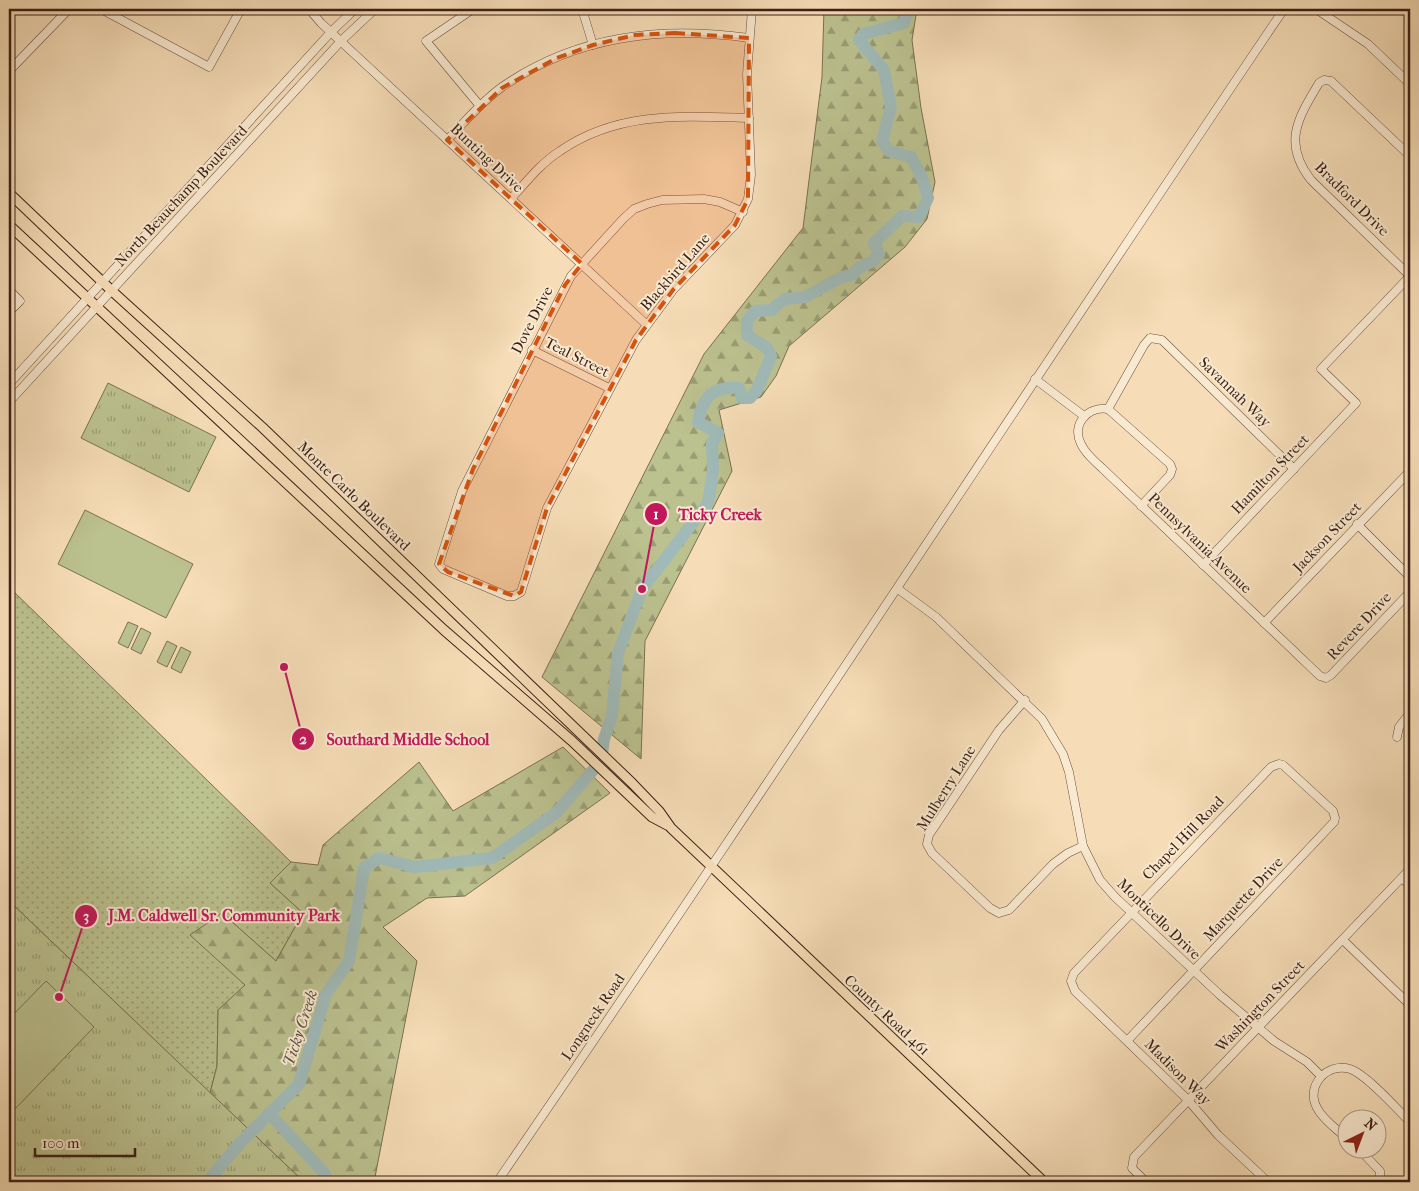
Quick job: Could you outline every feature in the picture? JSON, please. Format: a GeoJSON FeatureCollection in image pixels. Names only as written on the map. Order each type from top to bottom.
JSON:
{"type":"FeatureCollection","features":[{"type":"Feature","properties":{"kind":"main road","name":"Monte Carlo Boulevard"},"geometry":{"type":"LineString","coordinates":[[9,193],[112,291],[262,427],[632,783],[659,811],[671,828],[712,866]]}},
{"type":"Feature","properties":{"kind":"main road","name":"Monte Carlo Boulevard"},"geometry":{"type":"LineString","coordinates":[[9,225],[444,630],[572,741],[652,817],[671,828]]}},
{"type":"Feature","properties":{"kind":"main road","name":"County Road 461"},"geometry":{"type":"LineString","coordinates":[[712,866],[1044,1182]]}},
{"type":"Feature","properties":{"kind":"street"},"geometry":{"type":"LineString","coordinates":[[9,71],[68,9]]}},
{"type":"Feature","properties":{"kind":"street"},"geometry":{"type":"LineString","coordinates":[[101,9],[209,67],[241,9]]}},
{"type":"Feature","properties":{"kind":"street","name":"Bunting Drive"},"geometry":{"type":"LineString","coordinates":[[310,9],[331,32],[647,325]]}},
{"type":"Feature","properties":{"kind":"street","name":"North Beauchamp Boulevard"},"geometry":{"type":"LineString","coordinates":[[9,384],[331,32],[355,9]]}},
{"type":"Feature","properties":{"kind":"street","name":"North Beauchamp Boulevard"},"geometry":{"type":"LineString","coordinates":[[9,402],[341,41],[375,9]]}},
{"type":"Feature","properties":{"kind":"street"},"geometry":{"type":"LineString","coordinates":[[473,9],[426,41],[480,106]]}},
{"type":"Feature","properties":{"kind":"street"},"geometry":{"type":"LineString","coordinates":[[582,9],[593,45]]}},
{"type":"Feature","properties":{"kind":"street","name":"Blackbird Lane"},"geometry":{"type":"LineString","coordinates":[[521,592],[546,508],[609,388],[647,325],[673,290],[735,225],[743,212],[748,199],[751,175],[747,74],[752,9]]}},
{"type":"Feature","properties":{"kind":"street","name":"Longneck Road"},"geometry":{"type":"LineString","coordinates":[[497,1182],[898,589],[1035,379],[1284,9]]}},
{"type":"Feature","properties":{"kind":"street"},"geometry":{"type":"LineString","coordinates":[[1316,9],[1368,44],[1410,84]]}},
{"type":"Feature","properties":{"kind":"street"},"geometry":{"type":"LineString","coordinates":[[447,140],[480,106],[502,88],[526,73],[557,58],[593,45],[635,35],[675,33],[714,33],[749,38]]}},
{"type":"Feature","properties":{"kind":"street","name":"Bradford Drive"},"geometry":{"type":"LineString","coordinates":[[1410,155],[1331,82],[1324,80],[1319,82],[1300,114],[1295,136],[1297,157],[1311,180],[1410,276]]}},
{"type":"Feature","properties":{"kind":"street"},"geometry":{"type":"LineString","coordinates":[[511,199],[542,165],[559,151],[601,130],[652,117],[676,115],[749,118]]}},
{"type":"Feature","properties":{"kind":"street","name":"Dove Drive"},"geometry":{"type":"LineString","coordinates":[[521,592],[514,596],[507,596],[448,572],[439,564],[462,491],[565,285],[623,219],[634,209],[646,204],[662,200],[704,199],[720,202],[743,212]]}},
{"type":"Feature","properties":{"kind":"street","name":"Hamilton Street"},"geometry":{"type":"LineString","coordinates":[[1203,565],[1356,403],[1321,369],[1410,276]]}},
{"type":"Feature","properties":{"kind":"street"},"geometry":{"type":"LineString","coordinates":[[9,290],[20,301],[9,312]]}},
{"type":"Feature","properties":{"kind":"street","name":"Savannah Way"},"geometry":{"type":"LineString","coordinates":[[1108,409],[1144,345],[1150,338],[1162,340],[1294,468]]}},
{"type":"Feature","properties":{"kind":"street","name":"Teal Street"},"geometry":{"type":"LineString","coordinates":[[532,350],[609,388]]}},
{"type":"Feature","properties":{"kind":"street"},"geometry":{"type":"LineString","coordinates":[[1035,379],[1084,416],[1096,409],[1108,409],[1170,464],[1172,469],[1141,506]]}},
{"type":"Feature","properties":{"kind":"street","name":"Pennsylvania Avenue"},"geometry":{"type":"LineString","coordinates":[[1084,416],[1079,429],[1080,444],[1102,468],[1320,676],[1326,678]]}},
{"type":"Feature","properties":{"kind":"street","name":"Jackson Street"},"geometry":{"type":"LineString","coordinates":[[1264,623],[1357,524],[1410,471]]}},
{"type":"Feature","properties":{"kind":"street"},"geometry":{"type":"LineString","coordinates":[[1357,524],[1410,577]]}},
{"type":"Feature","properties":{"kind":"street","name":"Monticello Drive"},"geometry":{"type":"LineString","coordinates":[[898,589],[936,617],[1025,700],[1042,719],[1063,754],[1069,772],[1083,846],[1100,880],[1194,972],[1284,1048],[1306,1062],[1322,1076]]}},
{"type":"Feature","properties":{"kind":"street","name":"Revere Drive"},"geometry":{"type":"LineString","coordinates":[[1326,678],[1410,592]]}},
{"type":"Feature","properties":{"kind":"street","name":"Mulberry Lane"},"geometry":{"type":"LineString","coordinates":[[1025,700],[999,730],[929,835],[927,844],[932,853],[990,908],[999,912],[1009,910],[1062,857],[1083,846]]}},
{"type":"Feature","properties":{"kind":"street"},"geometry":{"type":"LineString","coordinates":[[1397,737],[1399,727],[1410,712]]}},
{"type":"Feature","properties":{"kind":"street","name":"Chapel Hill Road"},"geometry":{"type":"LineString","coordinates":[[1071,981],[1074,973],[1131,912],[1271,767],[1279,764],[1287,767],[1333,811],[1336,818]]}},
{"type":"Feature","properties":{"kind":"street","name":"Marquette Drive"},"geometry":{"type":"LineString","coordinates":[[1127,1041],[1331,826],[1336,818]]}},
{"type":"Feature","properties":{"kind":"street","name":"Washington Street"},"geometry":{"type":"LineString","coordinates":[[1146,1182],[1134,1171],[1132,1164],[1134,1157],[1410,869]]}},
{"type":"Feature","properties":{"kind":"street"},"geometry":{"type":"LineString","coordinates":[[1402,878],[1410,886]]}},
{"type":"Feature","properties":{"kind":"street"},"geometry":{"type":"LineString","coordinates":[[1342,940],[1410,1005]]}},
{"type":"Feature","properties":{"kind":"street","name":"Madison Way"},"geometry":{"type":"LineString","coordinates":[[1071,981],[1075,991],[1188,1100],[1218,1135],[1268,1182]]}},
{"type":"Feature","properties":{"kind":"street"},"geometry":{"type":"LineString","coordinates":[[1336,1128],[1321,1114],[1315,1104],[1315,1088],[1322,1076],[1328,1071],[1342,1068],[1356,1072],[1410,1122]]}},
{"type":"Feature","properties":{"kind":"street"},"geometry":{"type":"LineString","coordinates":[[1368,1158],[1378,1168],[1381,1179]]}},
{"type":"Feature","properties":{"kind":"highlighted area"},"geometry":{"type":"Polygon","coordinates":[[[675,33],[749,38],[748,199],[735,225],[673,290],[636,340],[547,508],[521,592],[514,596],[448,572],[439,564],[473,469],[565,285],[582,264],[447,140],[502,88],[557,58],[593,45],[635,35],[675,33]]]}},
{"type":"Feature","properties":{"kind":"green space"},"geometry":{"type":"Polygon","coordinates":[[[824,9],[917,9],[912,40],[921,108],[935,182],[927,219],[905,247],[789,346],[776,376],[761,397],[719,410],[732,471],[645,641],[641,759],[542,677],[704,354],[803,228],[822,77],[824,9]]]}},
{"type":"Feature","properties":{"kind":"green space"},"geometry":{"type":"Polygon","coordinates":[[[108,383],[216,437],[189,492],[81,438],[108,383]]]}},
{"type":"Feature","properties":{"kind":"green space"},"geometry":{"type":"Polygon","coordinates":[[[85,510],[193,564],[166,618],[58,564],[85,510]]]}},
{"type":"Feature","properties":{"kind":"green space"},"geometry":{"type":"Polygon","coordinates":[[[9,587],[291,862],[270,883],[303,913],[276,961],[222,913],[246,985],[218,1010],[217,1066],[210,1093],[9,901],[9,587]]]}},
{"type":"Feature","properties":{"kind":"green space"},"geometry":{"type":"Polygon","coordinates":[[[128,622],[138,626],[128,648],[118,643],[128,622]]]}},
{"type":"Feature","properties":{"kind":"green space"},"geometry":{"type":"Polygon","coordinates":[[[141,628],[151,633],[141,654],[131,649],[141,628]]]}},
{"type":"Feature","properties":{"kind":"green space"},"geometry":{"type":"Polygon","coordinates":[[[167,641],[177,646],[167,667],[157,662],[167,641]]]}},
{"type":"Feature","properties":{"kind":"green space"},"geometry":{"type":"Polygon","coordinates":[[[181,647],[191,652],[181,673],[171,668],[181,647]]]}},
{"type":"Feature","properties":{"kind":"green space"},"geometry":{"type":"Polygon","coordinates":[[[563,747],[610,793],[465,896],[427,898],[383,927],[417,961],[375,1177],[369,1182],[304,1182],[210,1093],[217,1066],[218,1010],[245,985],[190,935],[222,913],[276,961],[303,913],[270,883],[291,862],[318,865],[323,845],[419,762],[453,811],[563,747]]]}},
{"type":"Feature","properties":{"kind":"green space"},"geometry":{"type":"Polygon","coordinates":[[[9,901],[304,1182],[9,1182],[9,901]]]}},
{"type":"Feature","properties":{"kind":"green space"},"geometry":{"type":"Polygon","coordinates":[[[46,981],[94,1027],[16,1108],[9,1101],[9,1019],[46,981]]]}},
{"type":"Feature","properties":{"kind":"waterway","name":"Ticky Creek"},"geometry":{"type":"LineString","coordinates":[[207,1182],[240,1143],[299,1084],[326,994],[349,961],[364,868],[379,858],[415,867],[492,858],[556,813],[601,761],[604,739],[612,716],[618,653],[642,589],[708,503],[713,470],[712,443],[718,433],[698,422],[702,406],[710,395],[722,389],[739,388],[742,398],[750,398],[757,390],[771,356],[767,348],[747,335],[747,321],[755,311],[771,310],[785,299],[805,297],[842,277],[852,275],[860,267],[873,261],[879,254],[874,243],[902,216],[919,217],[928,198],[922,177],[911,157],[889,151],[882,141],[891,107],[884,70],[859,40],[863,34],[904,23],[908,9]]}},
{"type":"Feature","properties":{"kind":"waterway"},"geometry":{"type":"LineString","coordinates":[[269,1113],[325,1174],[328,1182]]}},
{"type":"Feature","properties":{"kind":"place","name":"Ticky Creek"},"geometry":{"type":"Point","coordinates":[642,589]}},
{"type":"Feature","properties":{"kind":"place","name":"Southard Middle School"},"geometry":{"type":"Point","coordinates":[284,667]}},
{"type":"Feature","properties":{"kind":"place","name":"J.M. Caldwell Sr. Community Park"},"geometry":{"type":"Point","coordinates":[59,997]}}]}
